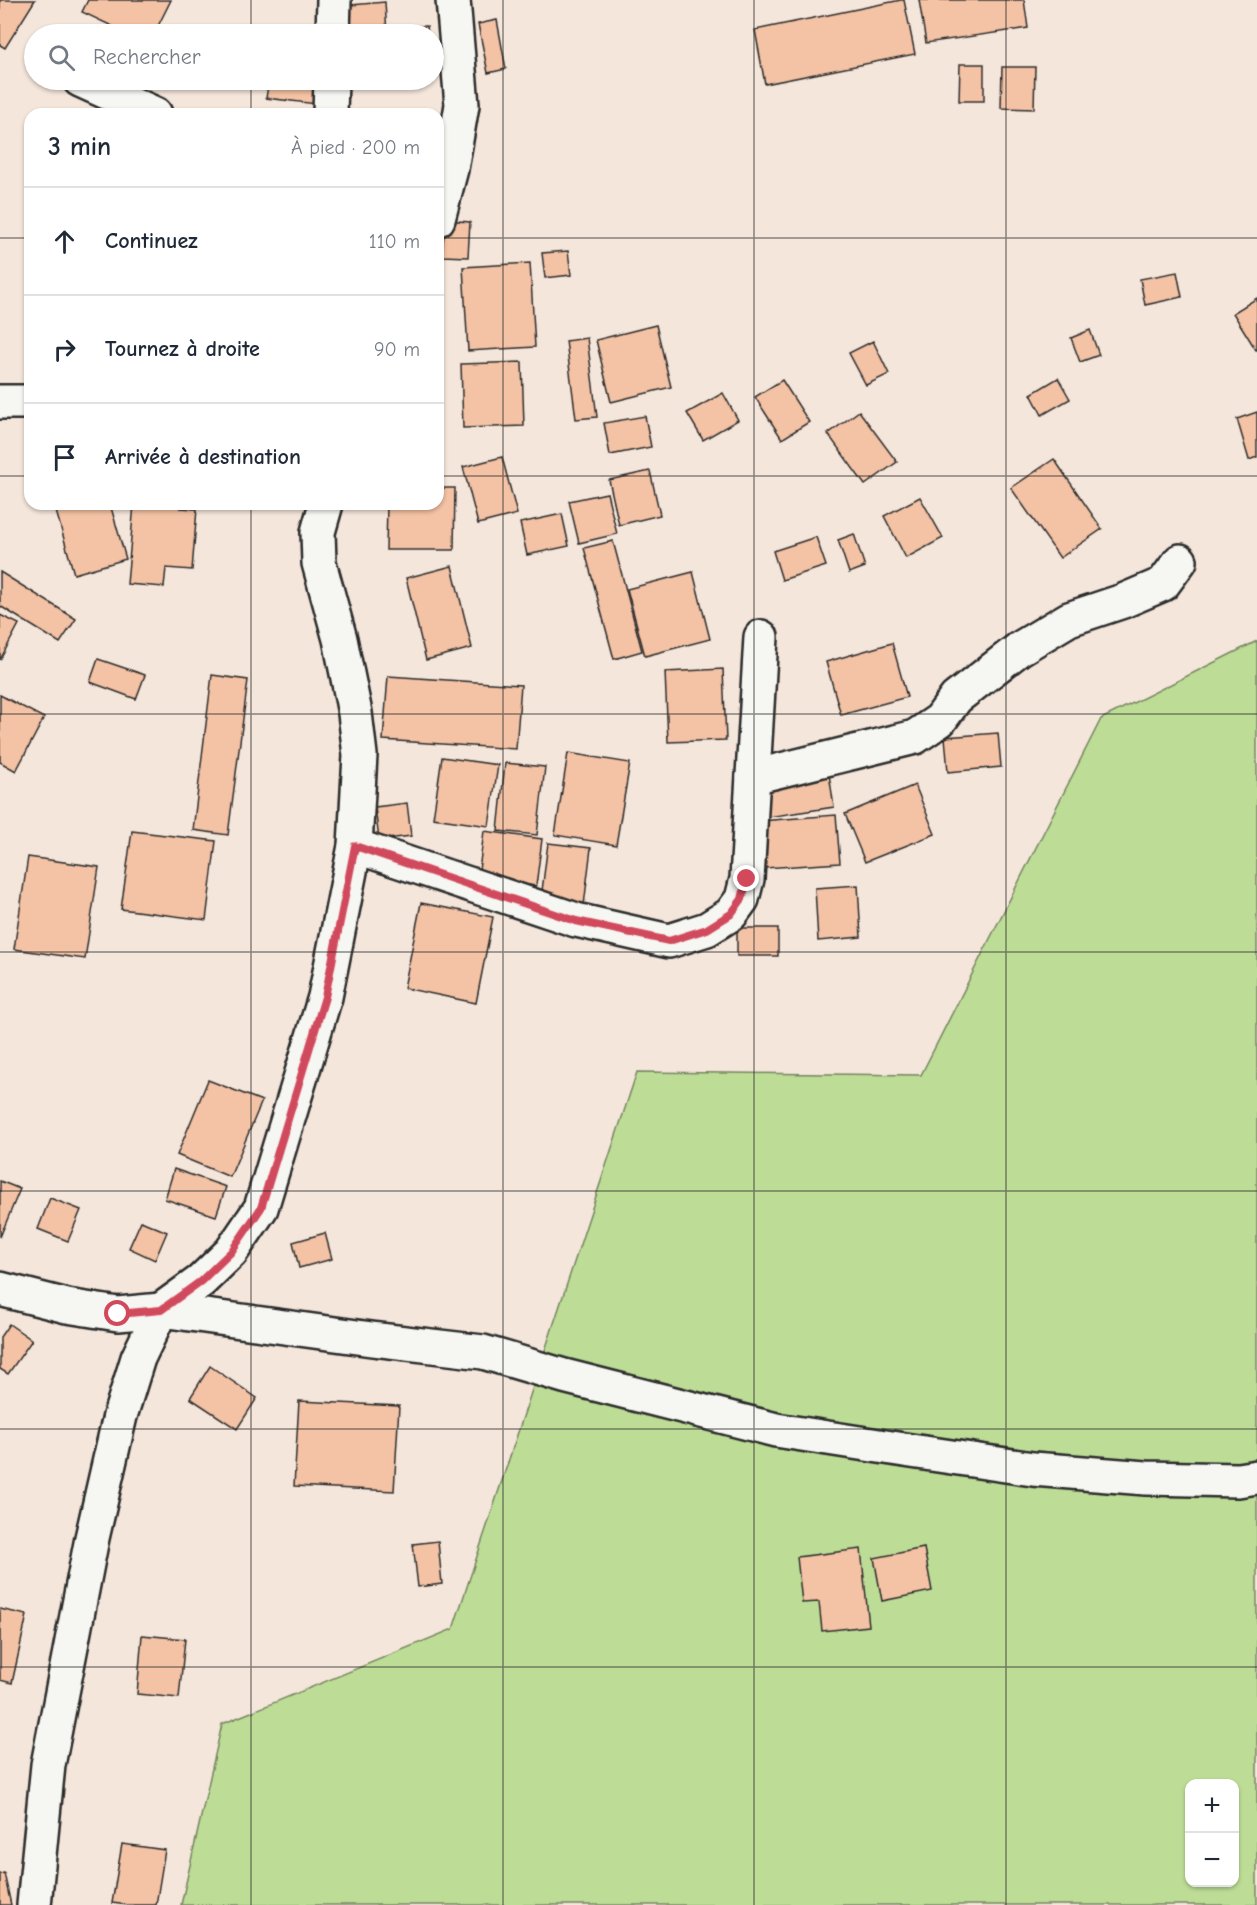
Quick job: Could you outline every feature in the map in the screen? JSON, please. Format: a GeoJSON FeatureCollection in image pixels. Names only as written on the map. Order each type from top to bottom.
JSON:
{"type":"FeatureCollection","features":[{"type":"Feature","properties":{"kind":"street"},"geometry":{"type":"LineString","coordinates":[[333,24],[334,0]]}},
{"type":"Feature","properties":{"kind":"street"},"geometry":{"type":"LineString","coordinates":[[444,196],[462,105],[453,0]]}},
{"type":"Feature","properties":{"kind":"street"},"geometry":{"type":"LineString","coordinates":[[102,90],[142,108]]}},
{"type":"Feature","properties":{"kind":"street"},"geometry":{"type":"LineString","coordinates":[[330,108],[331,90]]}},
{"type":"Feature","properties":{"kind":"street"},"geometry":{"type":"LineString","coordinates":[[0,402],[24,402]]}},
{"type":"Feature","properties":{"kind":"street"},"geometry":{"type":"LineString","coordinates":[[34,1905],[48,1765],[92,1538],[120,1416],[138,1358],[161,1310],[201,1281],[231,1252],[261,1208],[325,997],[355,846],[360,755],[355,713],[340,639],[319,563],[318,532],[324,510]]}},
{"type":"Feature","properties":{"kind":"street"},"geometry":{"type":"LineString","coordinates":[[753,777],[915,738],[940,720],[956,698],[1018,649],[1070,618],[1123,601],[1163,584],[1180,561]]}},
{"type":"Feature","properties":{"kind":"street"},"geometry":{"type":"LineString","coordinates":[[355,846],[576,921],[669,941],[707,929],[731,914],[742,899],[747,879],[761,637]]}},
{"type":"Feature","properties":{"kind":"street"},"geometry":{"type":"LineString","coordinates":[[0,1289],[67,1306],[118,1314],[161,1310],[483,1352],[653,1400],[776,1430],[912,1451],[1033,1469],[1135,1477],[1238,1480],[1257,1478]]}},
{"type":"Feature","properties":{"kind":"green space"},"geometry":{"type":"Polygon","coordinates":[[[1257,641],[1257,1905],[181,1905],[222,1724],[453,1629],[637,1072],[921,1075],[1101,719],[1257,641]]]}},
{"type":"Feature","properties":{"kind":"building"},"geometry":{"type":"Polygon","coordinates":[[[0,0],[35,0],[5,48],[0,45],[0,0]]]}},
{"type":"Feature","properties":{"kind":"building"},"geometry":{"type":"Polygon","coordinates":[[[88,0],[171,0],[159,24],[108,24],[82,12],[88,0]]]}},
{"type":"Feature","properties":{"kind":"building"},"geometry":{"type":"Polygon","coordinates":[[[904,0],[915,54],[765,84],[755,30],[904,0]]]}},
{"type":"Feature","properties":{"kind":"building"},"geometry":{"type":"Polygon","coordinates":[[[919,0],[1024,0],[1028,28],[926,43],[919,0]]]}},
{"type":"Feature","properties":{"kind":"building"},"geometry":{"type":"Polygon","coordinates":[[[385,2],[386,24],[342,24],[340,6],[385,2]]]}},
{"type":"Feature","properties":{"kind":"building"},"geometry":{"type":"Polygon","coordinates":[[[497,20],[506,69],[488,73],[478,24],[497,20]]]}},
{"type":"Feature","properties":{"kind":"building"},"geometry":{"type":"Polygon","coordinates":[[[960,64],[984,64],[984,101],[959,101],[960,64]]]}},
{"type":"Feature","properties":{"kind":"building"},"geometry":{"type":"Polygon","coordinates":[[[1002,67],[1035,67],[1034,109],[1001,108],[1002,67]]]}},
{"type":"Feature","properties":{"kind":"building"},"geometry":{"type":"Polygon","coordinates":[[[267,90],[319,90],[317,104],[266,98],[267,90]]]}},
{"type":"Feature","properties":{"kind":"building"},"geometry":{"type":"Polygon","coordinates":[[[445,220],[470,222],[468,257],[444,256],[445,220]]]}},
{"type":"Feature","properties":{"kind":"building"},"geometry":{"type":"Polygon","coordinates":[[[568,251],[571,275],[545,278],[542,253],[568,251]]]}},
{"type":"Feature","properties":{"kind":"building"},"geometry":{"type":"Polygon","coordinates":[[[530,263],[535,347],[468,351],[463,267],[530,263]]]}},
{"type":"Feature","properties":{"kind":"building"},"geometry":{"type":"Polygon","coordinates":[[[1177,272],[1182,297],[1145,305],[1140,279],[1177,272]]]}},
{"type":"Feature","properties":{"kind":"building"},"geometry":{"type":"Polygon","coordinates":[[[1257,298],[1257,350],[1256,350],[1233,313],[1257,298]]]}},
{"type":"Feature","properties":{"kind":"building"},"geometry":{"type":"Polygon","coordinates":[[[656,325],[671,387],[611,402],[596,340],[656,325]]]}},
{"type":"Feature","properties":{"kind":"building"},"geometry":{"type":"Polygon","coordinates":[[[1090,330],[1099,355],[1080,362],[1071,338],[1090,330]]]}},
{"type":"Feature","properties":{"kind":"building"},"geometry":{"type":"Polygon","coordinates":[[[587,338],[597,417],[576,419],[566,341],[587,338]]]}},
{"type":"Feature","properties":{"kind":"building"},"geometry":{"type":"Polygon","coordinates":[[[873,341],[889,374],[866,385],[849,353],[873,341]]]}},
{"type":"Feature","properties":{"kind":"building"},"geometry":{"type":"Polygon","coordinates":[[[522,362],[524,426],[463,428],[461,364],[522,362]]]}},
{"type":"Feature","properties":{"kind":"building"},"geometry":{"type":"Polygon","coordinates":[[[1058,378],[1070,399],[1042,415],[1031,394],[1058,378]]]}},
{"type":"Feature","properties":{"kind":"building"},"geometry":{"type":"Polygon","coordinates":[[[782,380],[809,422],[782,439],[755,397],[782,380]]]}},
{"type":"Feature","properties":{"kind":"building"},"geometry":{"type":"Polygon","coordinates":[[[723,393],[738,420],[703,440],[687,413],[723,393]]]}},
{"type":"Feature","properties":{"kind":"building"},"geometry":{"type":"Polygon","coordinates":[[[859,411],[897,462],[865,485],[828,434],[859,411]]]}},
{"type":"Feature","properties":{"kind":"building"},"geometry":{"type":"Polygon","coordinates":[[[1257,412],[1257,457],[1249,460],[1237,419],[1257,412]]]}},
{"type":"Feature","properties":{"kind":"building"},"geometry":{"type":"Polygon","coordinates":[[[645,416],[651,447],[610,455],[604,423],[645,416]]]}},
{"type":"Feature","properties":{"kind":"building"},"geometry":{"type":"Polygon","coordinates":[[[502,457],[517,514],[478,524],[463,467],[502,457]]]}},
{"type":"Feature","properties":{"kind":"building"},"geometry":{"type":"Polygon","coordinates":[[[1054,459],[1102,529],[1060,558],[1011,488],[1054,459]]]}},
{"type":"Feature","properties":{"kind":"building"},"geometry":{"type":"Polygon","coordinates":[[[650,471],[660,515],[619,525],[609,480],[650,471]]]}},
{"type":"Feature","properties":{"kind":"building"},"geometry":{"type":"Polygon","coordinates":[[[444,488],[455,488],[454,550],[386,550],[387,510],[444,510],[444,488]]]}},
{"type":"Feature","properties":{"kind":"building"},"geometry":{"type":"Polygon","coordinates":[[[607,493],[617,534],[579,543],[569,501],[607,493]]]}},
{"type":"Feature","properties":{"kind":"building"},"geometry":{"type":"Polygon","coordinates":[[[920,497],[943,538],[906,558],[884,516],[920,497]]]}},
{"type":"Feature","properties":{"kind":"building"},"geometry":{"type":"Polygon","coordinates":[[[56,510],[112,510],[126,559],[74,574],[56,510]]]}},
{"type":"Feature","properties":{"kind":"building"},"geometry":{"type":"Polygon","coordinates":[[[133,510],[197,510],[192,570],[166,568],[164,587],[127,584],[133,510]]]}},
{"type":"Feature","properties":{"kind":"building"},"geometry":{"type":"Polygon","coordinates":[[[562,514],[569,546],[527,555],[520,523],[562,514]]]}},
{"type":"Feature","properties":{"kind":"building"},"geometry":{"type":"Polygon","coordinates":[[[854,534],[865,567],[849,573],[838,540],[854,534]]]}},
{"type":"Feature","properties":{"kind":"building"},"geometry":{"type":"Polygon","coordinates":[[[816,537],[826,566],[782,580],[773,551],[816,537]]]}},
{"type":"Feature","properties":{"kind":"building"},"geometry":{"type":"Polygon","coordinates":[[[613,541],[642,651],[614,659],[584,548],[613,541]]]}},
{"type":"Feature","properties":{"kind":"building"},"geometry":{"type":"Polygon","coordinates":[[[452,566],[472,648],[426,660],[406,578],[452,566]]]}},
{"type":"Feature","properties":{"kind":"building"},"geometry":{"type":"Polygon","coordinates":[[[0,572],[76,619],[60,643],[0,606],[0,572]]]}},
{"type":"Feature","properties":{"kind":"building"},"geometry":{"type":"Polygon","coordinates":[[[693,572],[710,639],[645,656],[627,589],[693,572]]]}},
{"type":"Feature","properties":{"kind":"building"},"geometry":{"type":"Polygon","coordinates":[[[0,615],[19,624],[0,660],[0,615]]]}},
{"type":"Feature","properties":{"kind":"building"},"geometry":{"type":"Polygon","coordinates":[[[892,643],[907,697],[841,715],[826,662],[892,643]]]}},
{"type":"Feature","properties":{"kind":"building"},"geometry":{"type":"Polygon","coordinates":[[[98,659],[145,675],[136,699],[90,682],[98,659]]]}},
{"type":"Feature","properties":{"kind":"building"},"geometry":{"type":"Polygon","coordinates":[[[723,669],[726,740],[668,742],[665,672],[723,669]]]}},
{"type":"Feature","properties":{"kind":"building"},"geometry":{"type":"Polygon","coordinates":[[[212,675],[248,680],[228,835],[193,830],[212,675]]]}},
{"type":"Feature","properties":{"kind":"building"},"geometry":{"type":"Polygon","coordinates":[[[388,676],[521,685],[516,749],[383,740],[388,676]]]}},
{"type":"Feature","properties":{"kind":"building"},"geometry":{"type":"Polygon","coordinates":[[[0,695],[44,718],[16,771],[0,762],[0,695]]]}},
{"type":"Feature","properties":{"kind":"building"},"geometry":{"type":"Polygon","coordinates":[[[998,733],[1001,767],[948,772],[945,737],[998,733]]]}},
{"type":"Feature","properties":{"kind":"building"},"geometry":{"type":"Polygon","coordinates":[[[568,753],[630,763],[616,845],[555,835],[568,753]]]}},
{"type":"Feature","properties":{"kind":"building"},"geometry":{"type":"Polygon","coordinates":[[[826,754],[834,807],[768,817],[760,764],[826,754]]]}},
{"type":"Feature","properties":{"kind":"building"},"geometry":{"type":"Polygon","coordinates":[[[442,757],[498,765],[489,826],[433,818],[442,757]]]}},
{"type":"Feature","properties":{"kind":"building"},"geometry":{"type":"Polygon","coordinates":[[[505,763],[545,767],[537,835],[498,831],[505,763]]]}},
{"type":"Feature","properties":{"kind":"building"},"geometry":{"type":"Polygon","coordinates":[[[915,785],[935,834],[865,862],[845,814],[915,785]]]}},
{"type":"Feature","properties":{"kind":"building"},"geometry":{"type":"Polygon","coordinates":[[[407,803],[411,836],[379,840],[375,807],[407,803]]]}},
{"type":"Feature","properties":{"kind":"building"},"geometry":{"type":"Polygon","coordinates":[[[836,815],[840,863],[764,868],[760,821],[836,815]]]}},
{"type":"Feature","properties":{"kind":"building"},"geometry":{"type":"Polygon","coordinates":[[[132,831],[216,841],[206,920],[121,909],[132,831]]]}},
{"type":"Feature","properties":{"kind":"building"},"geometry":{"type":"Polygon","coordinates":[[[484,831],[542,839],[536,886],[478,878],[484,831]]]}},
{"type":"Feature","properties":{"kind":"building"},"geometry":{"type":"Polygon","coordinates":[[[548,843],[591,848],[584,905],[541,899],[548,843]]]}},
{"type":"Feature","properties":{"kind":"building"},"geometry":{"type":"Polygon","coordinates":[[[28,857],[99,867],[85,959],[14,949],[28,857]]]}},
{"type":"Feature","properties":{"kind":"building"},"geometry":{"type":"Polygon","coordinates":[[[858,885],[861,937],[818,941],[815,888],[858,885]]]}},
{"type":"Feature","properties":{"kind":"building"},"geometry":{"type":"Polygon","coordinates":[[[421,903],[493,917],[476,1003],[404,988],[421,903]]]}},
{"type":"Feature","properties":{"kind":"building"},"geometry":{"type":"Polygon","coordinates":[[[737,928],[778,928],[778,956],[737,956],[737,928]]]}},
{"type":"Feature","properties":{"kind":"building"},"geometry":{"type":"Polygon","coordinates":[[[208,1080],[262,1101],[230,1177],[177,1155],[208,1080]]]}},
{"type":"Feature","properties":{"kind":"building"},"geometry":{"type":"Polygon","coordinates":[[[174,1169],[226,1187],[216,1216],[165,1199],[174,1169]]]}},
{"type":"Feature","properties":{"kind":"building"},"geometry":{"type":"Polygon","coordinates":[[[0,1181],[20,1189],[0,1237],[0,1181]]]}},
{"type":"Feature","properties":{"kind":"building"},"geometry":{"type":"Polygon","coordinates":[[[50,1198],[81,1210],[68,1241],[38,1229],[50,1198]]]}},
{"type":"Feature","properties":{"kind":"building"},"geometry":{"type":"Polygon","coordinates":[[[141,1221],[167,1232],[155,1260],[129,1248],[141,1221]]]}},
{"type":"Feature","properties":{"kind":"building"},"geometry":{"type":"Polygon","coordinates":[[[325,1233],[332,1259],[299,1268],[293,1242],[325,1233]]]}},
{"type":"Feature","properties":{"kind":"building"},"geometry":{"type":"Polygon","coordinates":[[[9,1324],[32,1340],[8,1374],[0,1369],[0,1337],[9,1324]]]}},
{"type":"Feature","properties":{"kind":"building"},"geometry":{"type":"Polygon","coordinates":[[[210,1366],[257,1398],[237,1429],[190,1398],[210,1366]]]}},
{"type":"Feature","properties":{"kind":"building"},"geometry":{"type":"Polygon","coordinates":[[[299,1401],[399,1406],[394,1491],[294,1486],[299,1401]]]}},
{"type":"Feature","properties":{"kind":"building"},"geometry":{"type":"Polygon","coordinates":[[[438,1541],[442,1584],[418,1587],[413,1544],[438,1541]]]}},
{"type":"Feature","properties":{"kind":"building"},"geometry":{"type":"Polygon","coordinates":[[[924,1548],[932,1591],[882,1601],[874,1558],[924,1548]]]}},
{"type":"Feature","properties":{"kind":"building"},"geometry":{"type":"Polygon","coordinates":[[[861,1549],[869,1626],[822,1631],[819,1602],[802,1603],[797,1557],[861,1549]]]}},
{"type":"Feature","properties":{"kind":"building"},"geometry":{"type":"Polygon","coordinates":[[[0,1609],[27,1615],[12,1683],[0,1680],[0,1609]]]}},
{"type":"Feature","properties":{"kind":"building"},"geometry":{"type":"Polygon","coordinates":[[[142,1635],[185,1639],[179,1698],[137,1694],[142,1635]]]}},
{"type":"Feature","properties":{"kind":"building"},"geometry":{"type":"Polygon","coordinates":[[[122,1844],[165,1850],[156,1905],[112,1903],[122,1844]]]}},
{"type":"Feature","properties":{"kind":"building"},"geometry":{"type":"Polygon","coordinates":[[[4,1873],[11,1905],[0,1905],[0,1874],[4,1873]]]}},
{"type":"Feature","properties":{"kind":"route"},"geometry":{"type":"LineString","coordinates":[[118,1314],[161,1310],[201,1281],[231,1252],[261,1208],[325,997],[355,846],[576,921],[669,941],[707,929],[731,914],[742,899],[747,879]]}}]}
